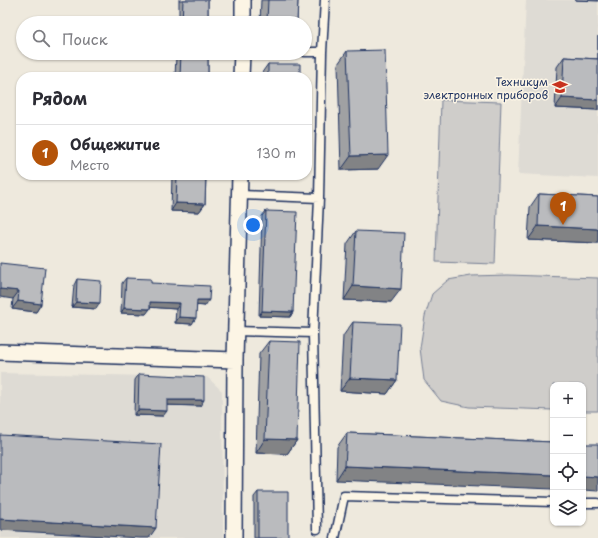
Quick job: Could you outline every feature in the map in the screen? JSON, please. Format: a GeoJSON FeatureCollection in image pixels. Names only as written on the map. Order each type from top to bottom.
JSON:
{"type":"FeatureCollection","features":[{"type":"Feature","properties":{"kind":"street"},"geometry":{"type":"LineString","coordinates":[[242,16],[243,0]]}},
{"type":"Feature","properties":{"kind":"street"},"geometry":{"type":"LineString","coordinates":[[241,72],[242,60]]}},
{"type":"Feature","properties":{"kind":"street"},"geometry":{"type":"LineString","coordinates":[[234,538],[235,360],[240,180]]}},
{"type":"Feature","properties":{"kind":"street"},"geometry":{"type":"LineString","coordinates":[[0,352],[235,360]]}},
{"type":"Feature","properties":{"kind":"lane"},"geometry":{"type":"LineString","coordinates":[[317,529],[313,333],[325,0]]}},
{"type":"Feature","properties":{"kind":"lane"},"geometry":{"type":"LineString","coordinates":[[312,52],[322,52]]}},
{"type":"Feature","properties":{"kind":"lane"},"geometry":{"type":"LineString","coordinates":[[240,195],[319,198]]}},
{"type":"Feature","properties":{"kind":"lane"},"geometry":{"type":"LineString","coordinates":[[236,331],[313,333]]}},
{"type":"Feature","properties":{"kind":"lane"},"geometry":{"type":"LineString","coordinates":[[335,538],[344,496],[550,502]]}},
{"type":"Feature","properties":{"kind":"lane"},"geometry":{"type":"LineString","coordinates":[[586,503],[598,503]]}},
{"type":"Feature","properties":{"kind":"shaded area","name":"Техникум электронных приборов"},"geometry":{"type":"Polygon","coordinates":[[[526,0],[598,0],[598,178],[518,174],[526,0]]]}},
{"type":"Feature","properties":{"kind":"shaded area"},"geometry":{"type":"Polygon","coordinates":[[[441,100],[501,102],[495,264],[436,262],[441,100]]]}},
{"type":"Feature","properties":{"kind":"shaded area"},"geometry":{"type":"Polygon","coordinates":[[[508,275],[598,278],[598,411],[586,411],[586,382],[550,382],[550,410],[469,407],[441,401],[424,380],[420,348],[425,316],[432,294],[448,280],[471,276],[508,275]]]}},
{"type":"Feature","properties":{"kind":"shaded area"},"geometry":{"type":"Polygon","coordinates":[[[0,373],[207,377],[222,391],[223,538],[0,538],[0,373]]]}},
{"type":"Feature","properties":{"kind":"building"},"geometry":{"type":"Polygon","coordinates":[[[183,0],[208,0],[208,16],[182,16],[183,0]]]}},
{"type":"Feature","properties":{"kind":"building"},"geometry":{"type":"Polygon","coordinates":[[[268,0],[298,0],[297,16],[267,16],[268,0]]]}},
{"type":"Feature","properties":{"kind":"building"},"geometry":{"type":"Polygon","coordinates":[[[385,50],[388,155],[351,156],[347,51],[385,50]]]}},
{"type":"Feature","properties":{"kind":"building"},"geometry":{"type":"Polygon","coordinates":[[[564,57],[598,59],[598,100],[562,98],[564,57]]]}},
{"type":"Feature","properties":{"kind":"building"},"geometry":{"type":"Polygon","coordinates":[[[181,60],[208,60],[208,72],[180,72],[181,60]]]}},
{"type":"Feature","properties":{"kind":"building"},"geometry":{"type":"Polygon","coordinates":[[[268,64],[300,64],[300,72],[268,72],[268,64]]]}},
{"type":"Feature","properties":{"kind":"building"},"geometry":{"type":"Polygon","coordinates":[[[177,180],[206,180],[205,204],[176,203],[177,180]]]}},
{"type":"Feature","properties":{"kind":"building"},"geometry":{"type":"Polygon","coordinates":[[[539,194],[598,197],[598,229],[538,226],[539,194]]]}},
{"type":"Feature","properties":{"kind":"building"},"geometry":{"type":"Polygon","coordinates":[[[266,211],[297,212],[293,312],[262,311],[266,211]]]}},
{"type":"Feature","properties":{"kind":"building"},"geometry":{"type":"Polygon","coordinates":[[[356,231],[404,233],[401,289],[353,286],[356,231]]]}},
{"type":"Feature","properties":{"kind":"building"},"geometry":{"type":"Polygon","coordinates":[[[0,263],[45,268],[41,304],[18,301],[19,291],[0,289],[0,263]]]}},
{"type":"Feature","properties":{"kind":"building"},"geometry":{"type":"Polygon","coordinates":[[[126,278],[151,279],[151,283],[210,286],[209,300],[197,300],[196,318],[179,317],[180,303],[150,302],[150,309],[124,308],[126,278]]]}},
{"type":"Feature","properties":{"kind":"building"},"geometry":{"type":"Polygon","coordinates":[[[77,279],[101,281],[100,303],[76,302],[77,279]]]}},
{"type":"Feature","properties":{"kind":"building"},"geometry":{"type":"Polygon","coordinates":[[[353,322],[400,324],[397,380],[350,378],[353,322]]]}},
{"type":"Feature","properties":{"kind":"building"},"geometry":{"type":"Polygon","coordinates":[[[269,341],[300,342],[297,440],[265,439],[269,341]]]}},
{"type":"Feature","properties":{"kind":"building"},"geometry":{"type":"Polygon","coordinates":[[[139,374],[204,377],[204,400],[167,400],[167,411],[138,410],[139,374]]]}},
{"type":"Feature","properties":{"kind":"building"},"geometry":{"type":"Polygon","coordinates":[[[347,433],[550,442],[550,475],[345,466],[347,433]]]}},
{"type":"Feature","properties":{"kind":"building"},"geometry":{"type":"Polygon","coordinates":[[[0,435],[161,444],[156,528],[0,519],[0,435]]]}},
{"type":"Feature","properties":{"kind":"building"},"geometry":{"type":"Polygon","coordinates":[[[586,444],[598,444],[598,477],[586,476],[586,444]]]}},
{"type":"Feature","properties":{"kind":"building"},"geometry":{"type":"Polygon","coordinates":[[[258,492],[288,492],[288,538],[258,538],[258,492]]]}},
{"type":"Feature","properties":{"kind":"place","name":"Техникум электронных приборов"},"geometry":{"type":"Point","coordinates":[560,87]}},
{"type":"Feature","properties":{"kind":"place","name":"Общежитие"},"geometry":{"type":"Point","coordinates":[563,225]}}]}
